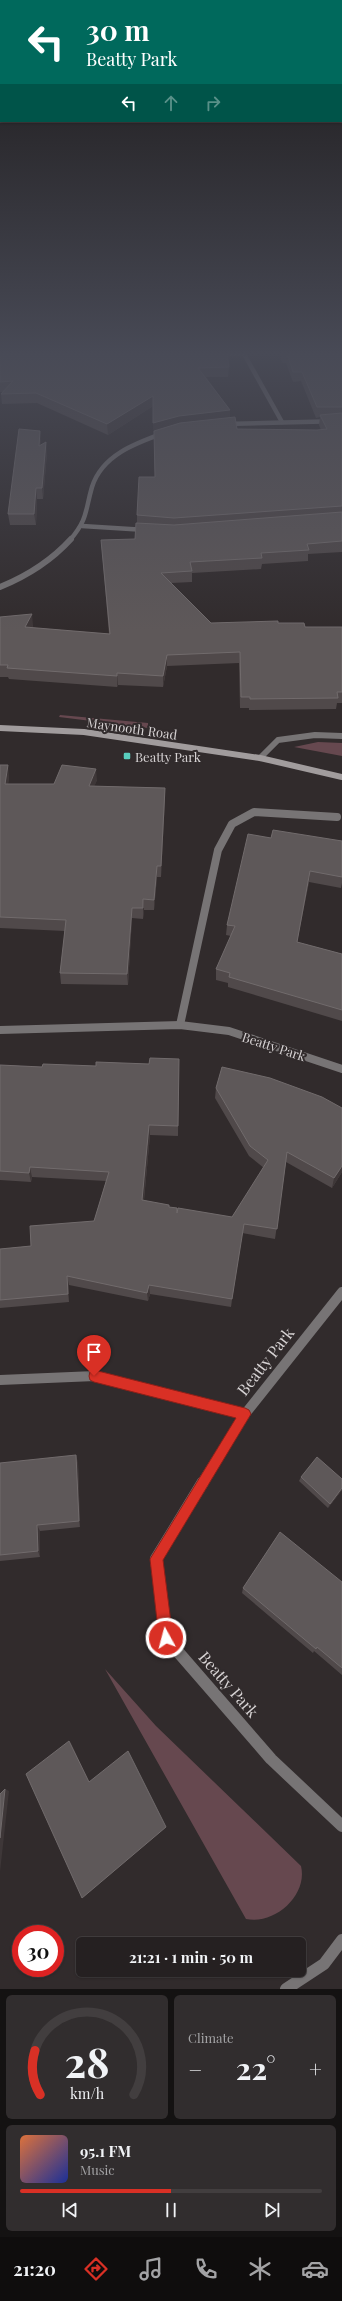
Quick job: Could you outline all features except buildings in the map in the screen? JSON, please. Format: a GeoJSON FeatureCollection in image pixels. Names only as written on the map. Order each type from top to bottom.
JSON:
{"type":"FeatureCollection","features":[{"type":"Feature","properties":{"kind":"main road","name":"Maynooth Road"},"geometry":{"type":"LineString","coordinates":[[0,728],[84,732],[260,758],[342,777]]}},
{"type":"Feature","properties":{"kind":"street"},"geometry":{"type":"LineString","coordinates":[[0,587],[23,579],[52,558],[82,526],[90,507],[92,487],[102,470],[118,455],[133,445]]}},
{"type":"Feature","properties":{"kind":"street"},"geometry":{"type":"LineString","coordinates":[[82,526],[153,531]]}},
{"type":"Feature","properties":{"kind":"street"},"geometry":{"type":"LineString","coordinates":[[260,758],[278,740],[315,734],[342,736]]}},
{"type":"Feature","properties":{"kind":"street"},"geometry":{"type":"LineString","coordinates":[[180,1025],[218,850],[232,824],[254,812],[337,817]]}},
{"type":"Feature","properties":{"kind":"street","name":"Beatty Park"},"geometry":{"type":"LineString","coordinates":[[0,1030],[180,1025],[229,1031],[342,1069]]}},
{"type":"Feature","properties":{"kind":"street","name":"Beatty Park"},"geometry":{"type":"LineString","coordinates":[[342,1292],[245,1414],[156,1559],[166,1638],[271,1759],[342,1826]]}},
{"type":"Feature","properties":{"kind":"street","name":"Beatty Park"},"geometry":{"type":"LineString","coordinates":[[0,1380],[94,1376],[245,1414]]}},
{"type":"Feature","properties":{"kind":"street"},"geometry":{"type":"LineString","coordinates":[[286,1989],[324,1964],[342,1940]]}},
{"type":"Feature","properties":{"kind":"shaded area"},"geometry":{"type":"Polygon","coordinates":[[[60,715],[148,723],[148,728],[59,717],[60,715]]]}},
{"type":"Feature","properties":{"kind":"shaded area"},"geometry":{"type":"Polygon","coordinates":[[[318,742],[342,743],[342,756],[294,747],[318,742]]]}},
{"type":"Feature","properties":{"kind":"shaded area"},"geometry":{"type":"Polygon","coordinates":[[[105,1669],[156,1726],[301,1866],[302,1877],[299,1887],[287,1906],[278,1913],[257,1920],[246,1919],[105,1669]]]}},
{"type":"Feature","properties":{"kind":"place","name":"Beatty Park"},"geometry":{"type":"Point","coordinates":[127,756]}},
{"type":"Feature","properties":{"kind":"route"},"geometry":{"type":"LineString","coordinates":[[94,1376],[245,1414],[156,1559],[166,1638]]}}]}
